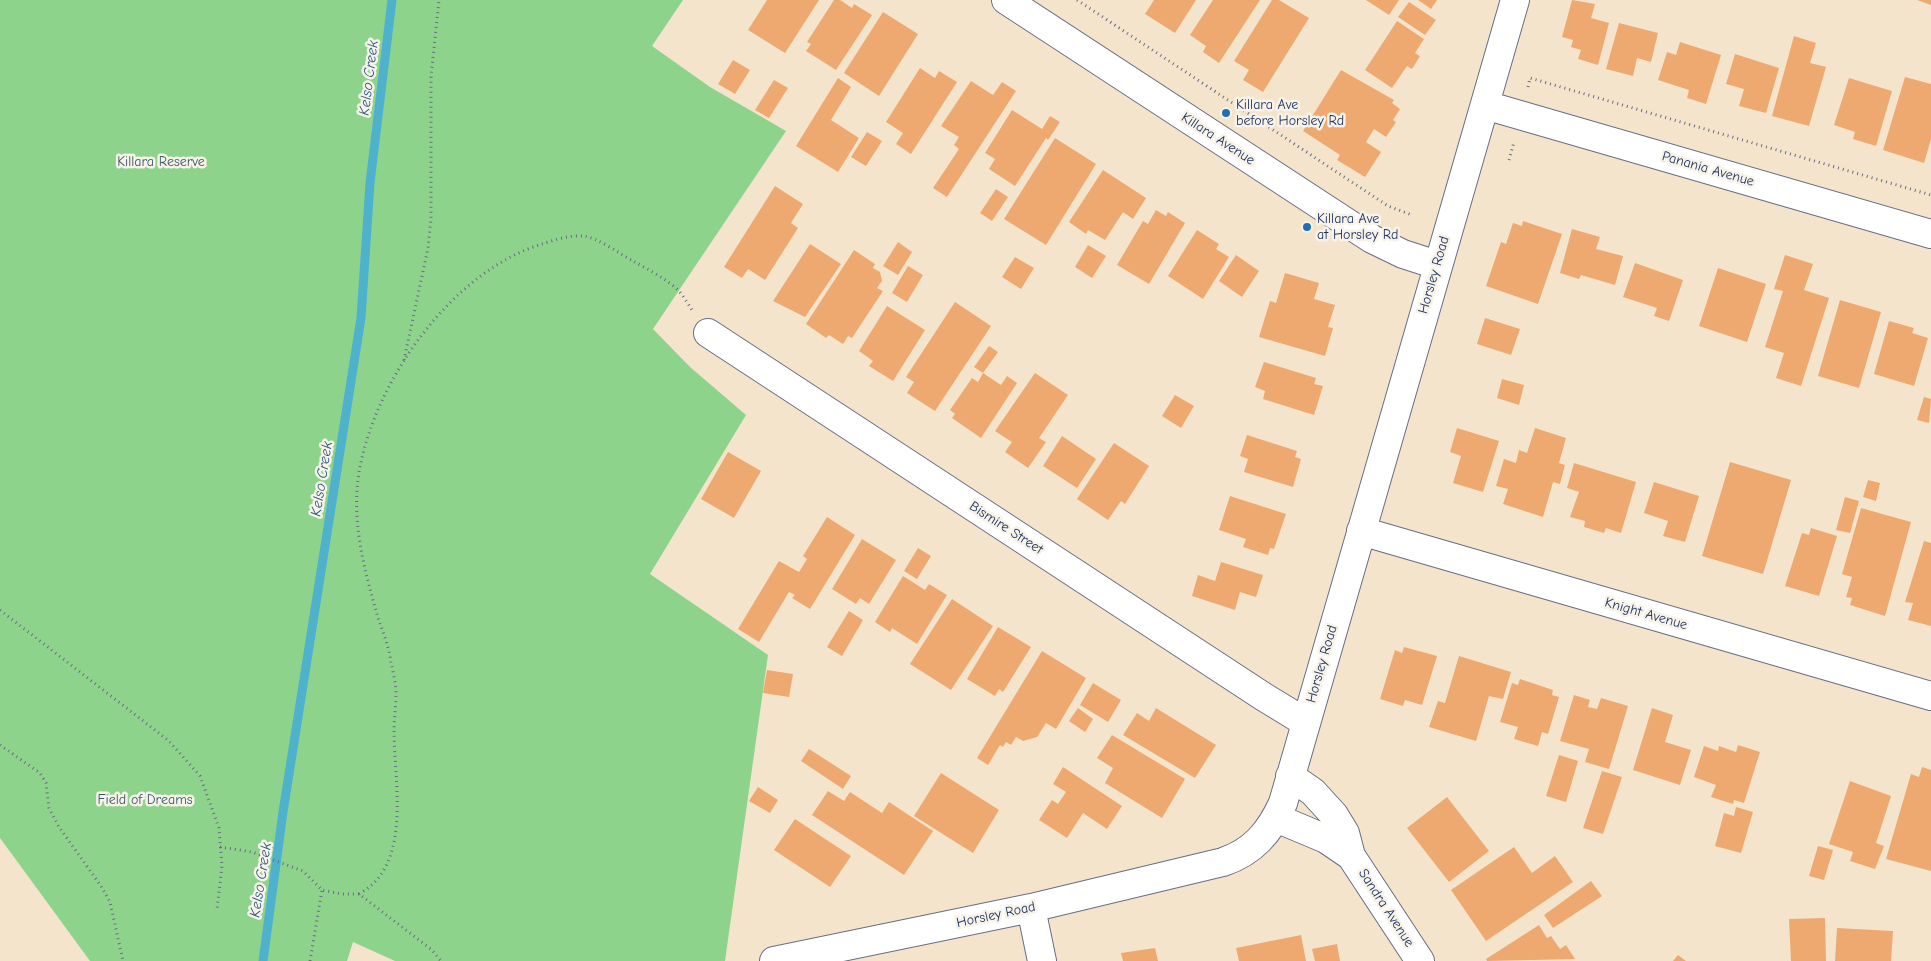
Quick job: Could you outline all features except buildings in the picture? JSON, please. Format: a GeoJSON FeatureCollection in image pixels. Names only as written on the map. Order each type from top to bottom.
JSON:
{"type":"FeatureCollection","features":[{"type":"Feature","properties":{"kind":"street","name":"Killara Avenue"},"geometry":{"type":"LineString","coordinates":[[1006,0],[1372,239],[1403,254],[1437,265]]}},
{"type":"Feature","properties":{"kind":"street","name":"Horsley Road"},"geometry":{"type":"LineString","coordinates":[[774,961],[1031,908],[1232,860],[1250,850],[1276,818],[1290,776],[1515,0]]}},
{"type":"Feature","properties":{"kind":"street","name":"Panania Avenue"},"geometry":{"type":"LineString","coordinates":[[1485,105],[1931,234]]}},
{"type":"Feature","properties":{"kind":"street","name":"Bismire Street"},"geometry":{"type":"LineString","coordinates":[[708,333],[1256,692],[1305,722]]}},
{"type":"Feature","properties":{"kind":"street","name":"Knight Avenue"},"geometry":{"type":"LineString","coordinates":[[1361,531],[1931,696]]}},
{"type":"Feature","properties":{"kind":"street","name":"Sandra Avenue"},"geometry":{"type":"LineString","coordinates":[[1290,776],[1313,792],[1334,815],[1345,833],[1352,856],[1420,961]]}},
{"type":"Feature","properties":{"kind":"street","name":"Sandra Avenue"},"geometry":{"type":"LineString","coordinates":[[1276,818],[1326,838],[1352,856]]}},
{"type":"Feature","properties":{"kind":"street"},"geometry":{"type":"LineString","coordinates":[[1031,908],[1042,961]]}},
{"type":"Feature","properties":{"kind":"path"},"geometry":{"type":"LineString","coordinates":[[404,360],[428,248],[431,218],[431,77],[439,0]]}},
{"type":"Feature","properties":{"kind":"path"},"geometry":{"type":"LineString","coordinates":[[1078,0],[1388,206],[1412,215]]}},
{"type":"Feature","properties":{"kind":"path"},"geometry":{"type":"LineString","coordinates":[[1930,195],[1931,190]]}},
{"type":"Feature","properties":{"kind":"path"},"geometry":{"type":"LineString","coordinates":[[220,847],[252,852],[303,871],[322,890],[342,894],[359,894],[370,888],[382,871],[392,847],[398,818],[394,729],[396,693],[391,659],[360,549],[356,510],[359,469],[368,432],[383,398],[404,360],[457,296],[488,270],[523,250],[557,240],[584,236],[646,268],[678,290],[708,333]]}},
{"type":"Feature","properties":{"kind":"path"},"geometry":{"type":"LineString","coordinates":[[0,610],[169,740],[200,776],[220,828],[222,866],[217,910]]}},
{"type":"Feature","properties":{"kind":"path"},"geometry":{"type":"LineString","coordinates":[[0,745],[40,773],[46,783],[49,808],[59,828],[101,886],[110,902],[123,961]]}},
{"type":"Feature","properties":{"kind":"path"},"geometry":{"type":"LineString","coordinates":[[310,961],[322,890]]}},
{"type":"Feature","properties":{"kind":"path"},"geometry":{"type":"LineString","coordinates":[[359,894],[432,950],[441,961]]}},
{"type":"Feature","properties":{"kind":"green space"},"geometry":{"type":"Polygon","coordinates":[[[0,0],[683,0],[652,46],[710,87],[786,131],[653,329],[690,367],[746,415],[650,574],[768,655],[725,961],[395,961],[353,942],[347,961],[90,961],[0,838],[0,0]]]}},
{"type":"Feature","properties":{"kind":"waterway","name":"Kelso Creek"},"geometry":{"type":"LineString","coordinates":[[263,961],[283,812],[361,318],[370,183],[392,0]]}},
{"type":"Feature","properties":{"kind":"place","name":"Killara Ave before Horsley Rd"},"geometry":{"type":"Point","coordinates":[1226,113]}},
{"type":"Feature","properties":{"kind":"place","name":"Killara Ave at Horsley Rd"},"geometry":{"type":"Point","coordinates":[1307,227]}},
{"type":"Feature","properties":{"kind":"park label","name":"Killara Reserve"},"geometry":{"type":"Point","coordinates":[161,162]}},
{"type":"Feature","properties":{"kind":"park label","name":"Field of Dreams"},"geometry":{"type":"Point","coordinates":[145,800]}}]}
